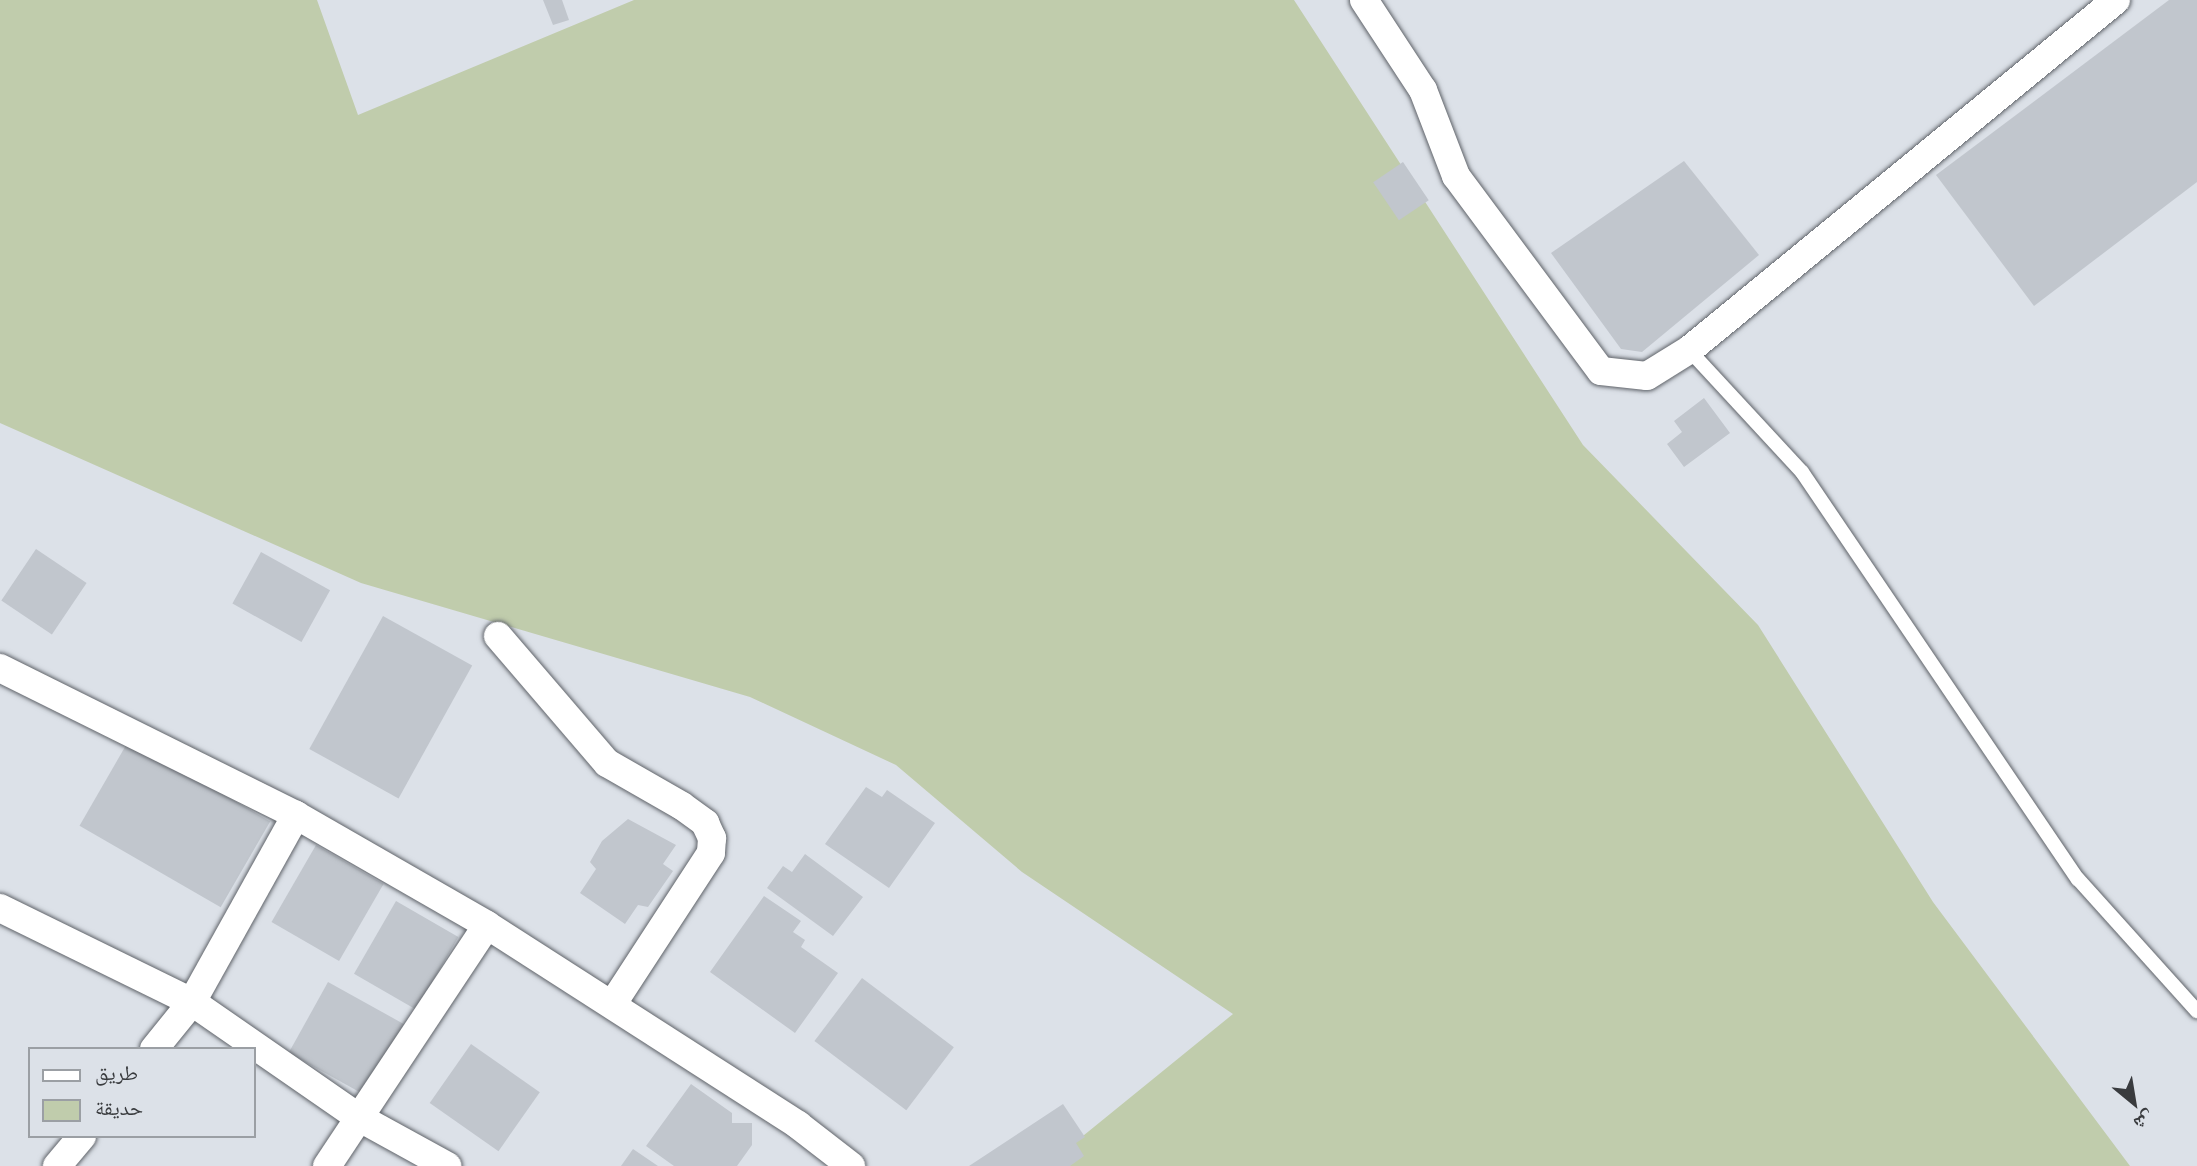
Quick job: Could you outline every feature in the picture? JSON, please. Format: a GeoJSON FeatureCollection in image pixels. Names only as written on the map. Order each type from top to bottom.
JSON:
{"type":"FeatureCollection","features":[{"type":"Feature","properties":{"kind":"street"},"geometry":{"type":"LineString","coordinates":[[1364,0],[1423,90],[1456,176],[1601,371],[1647,376],[1689,350],[2116,0]]}},
{"type":"Feature","properties":{"kind":"street"},"geometry":{"type":"LineString","coordinates":[[498,636],[607,763],[682,806],[705,823],[712,838],[711,852],[612,1005]]}},
{"type":"Feature","properties":{"kind":"street"},"geometry":{"type":"LineString","coordinates":[[0,668],[296,815],[487,925],[612,1005],[851,1166]]}},
{"type":"Feature","properties":{"kind":"street"},"geometry":{"type":"LineString","coordinates":[[156,1047],[192,1003],[296,815]]}},
{"type":"Feature","properties":{"kind":"street"},"geometry":{"type":"LineString","coordinates":[[0,908],[192,1003],[358,1117],[447,1166]]}},
{"type":"Feature","properties":{"kind":"street"},"geometry":{"type":"LineString","coordinates":[[327,1166],[487,925]]}},
{"type":"Feature","properties":{"kind":"street"},"geometry":{"type":"LineString","coordinates":[[57,1166],[80,1138]]}},
{"type":"Feature","properties":{"kind":"lane"},"geometry":{"type":"LineString","coordinates":[[1689,350],[1801,472],[2078,879],[2197,1011]]}},
{"type":"Feature","properties":{"kind":"green space"},"geometry":{"type":"Polygon","coordinates":[[[0,0],[317,0],[358,115],[634,0],[1294,0],[1583,445],[1758,625],[1933,902],[2130,1166],[1046,1166],[1233,1014],[1022,872],[896,765],[750,697],[361,583],[0,423],[0,0]]]}},
{"type":"Feature","properties":{"kind":"building"},"geometry":{"type":"Polygon","coordinates":[[[543,0],[562,0],[569,20],[553,25],[543,0]]]}},
{"type":"Feature","properties":{"kind":"building"},"geometry":{"type":"Polygon","coordinates":[[[2169,0],[2197,0],[2197,182],[2034,306],[1936,175],[2169,0]]]}},
{"type":"Feature","properties":{"kind":"building"},"geometry":{"type":"Polygon","coordinates":[[[1684,161],[1759,255],[1642,352],[1621,349],[1551,253],[1684,161]]]}},
{"type":"Feature","properties":{"kind":"building"},"geometry":{"type":"Polygon","coordinates":[[[1403,162],[1429,200],[1399,220],[1373,182],[1403,162]]]}},
{"type":"Feature","properties":{"kind":"building"},"geometry":{"type":"Polygon","coordinates":[[[1704,398],[1730,433],[1684,467],[1667,444],[1682,432],[1674,421],[1704,398]]]}},
{"type":"Feature","properties":{"kind":"building"},"geometry":{"type":"Polygon","coordinates":[[[36,549],[87,583],[52,635],[1,600],[36,549]]]}},
{"type":"Feature","properties":{"kind":"building"},"geometry":{"type":"Polygon","coordinates":[[[261,552],[330,590],[301,642],[232,604],[261,552]]]}},
{"type":"Feature","properties":{"kind":"building"},"geometry":{"type":"Polygon","coordinates":[[[383,616],[472,665],[399,798],[309,749],[383,616]]]}},
{"type":"Feature","properties":{"kind":"building"},"geometry":{"type":"Polygon","coordinates":[[[129,740],[270,822],[221,907],[80,826],[129,740]]]}},
{"type":"Feature","properties":{"kind":"building"},"geometry":{"type":"Polygon","coordinates":[[[866,787],[882,797],[887,790],[935,823],[889,888],[825,844],[866,787]]]}},
{"type":"Feature","properties":{"kind":"building"},"geometry":{"type":"Polygon","coordinates":[[[628,819],[676,845],[663,864],[673,871],[648,907],[638,905],[625,924],[580,893],[596,869],[590,862],[602,841],[628,819]]]}},
{"type":"Feature","properties":{"kind":"building"},"geometry":{"type":"Polygon","coordinates":[[[316,845],[384,884],[339,961],[272,922],[316,845]]]}},
{"type":"Feature","properties":{"kind":"building"},"geometry":{"type":"Polygon","coordinates":[[[805,854],[863,897],[833,936],[767,888],[783,866],[792,872],[805,854]]]}},
{"type":"Feature","properties":{"kind":"building"},"geometry":{"type":"Polygon","coordinates":[[[764,896],[801,921],[793,932],[805,940],[801,947],[838,973],[795,1033],[710,972],[764,896]]]}},
{"type":"Feature","properties":{"kind":"building"},"geometry":{"type":"Polygon","coordinates":[[[396,901],[458,937],[416,1010],[354,974],[396,901]]]}},
{"type":"Feature","properties":{"kind":"building"},"geometry":{"type":"Polygon","coordinates":[[[862,978],[954,1047],[906,1110],[814,1041],[862,978]]]}},
{"type":"Feature","properties":{"kind":"building"},"geometry":{"type":"Polygon","coordinates":[[[328,982],[404,1024],[365,1095],[289,1053],[328,982]]]}},
{"type":"Feature","properties":{"kind":"building"},"geometry":{"type":"Polygon","coordinates":[[[471,1044],[540,1092],[499,1151],[430,1103],[471,1044]]]}},
{"type":"Feature","properties":{"kind":"building"},"geometry":{"type":"Polygon","coordinates":[[[691,1084],[732,1113],[732,1123],[752,1123],[752,1145],[737,1166],[674,1166],[646,1146],[691,1084]]]}},
{"type":"Feature","properties":{"kind":"building"},"geometry":{"type":"Polygon","coordinates":[[[1063,1104],[1085,1137],[1076,1143],[1084,1156],[1070,1166],[969,1166],[1063,1104]]]}},
{"type":"Feature","properties":{"kind":"building"},"geometry":{"type":"Polygon","coordinates":[[[633,1149],[658,1166],[621,1166],[633,1149]]]}}]}
